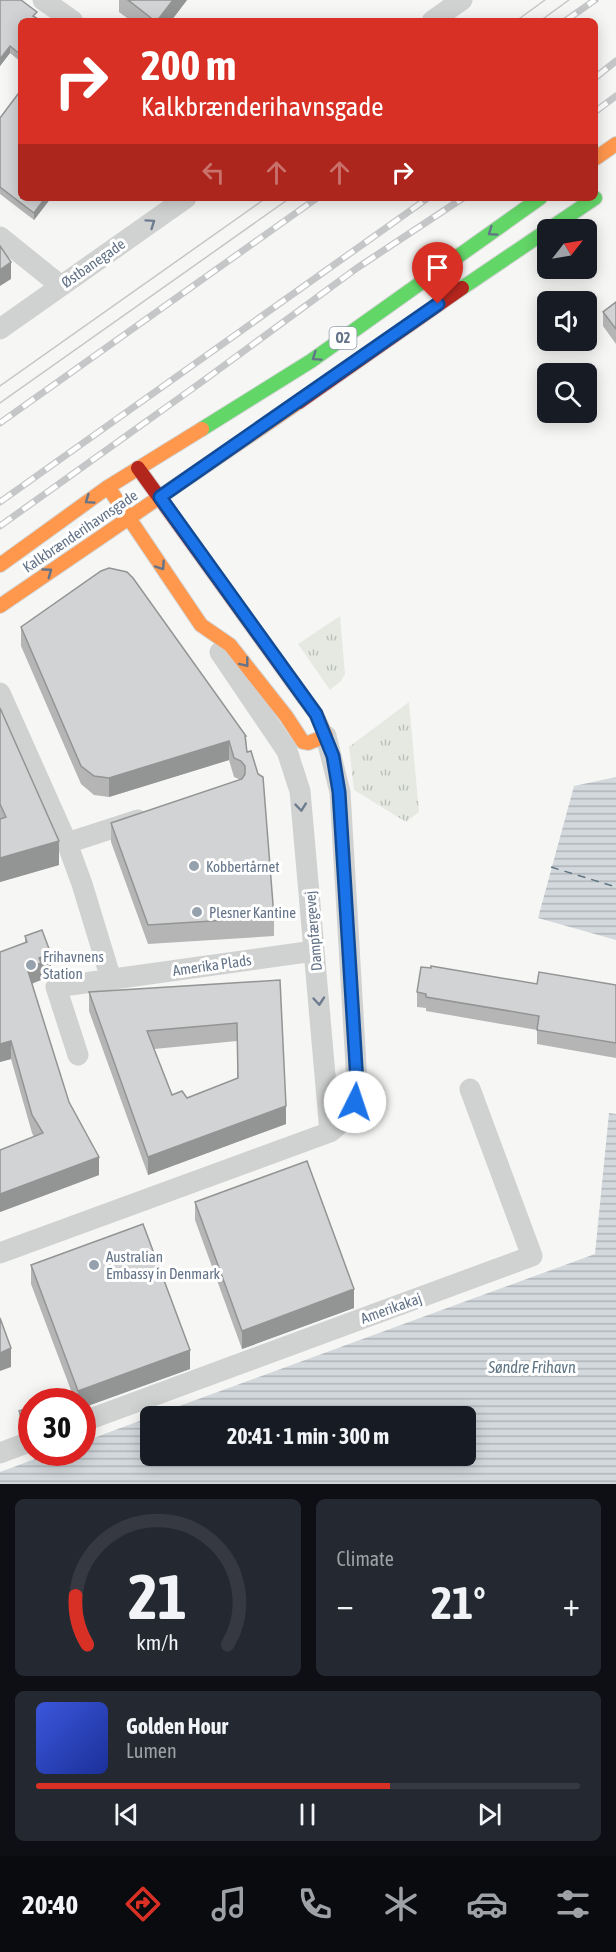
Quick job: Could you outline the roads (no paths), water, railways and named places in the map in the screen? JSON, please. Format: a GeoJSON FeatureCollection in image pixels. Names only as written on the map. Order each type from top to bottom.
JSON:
{"type":"FeatureCollection","features":[{"type":"Feature","properties":{"kind":"main road"},"geometry":{"type":"LineString","coordinates":[[598,157],[616,144]]}},
{"type":"Feature","properties":{"kind":"main road","name":"Kalkbrænderihavnsgade"},"geometry":{"type":"LineString","coordinates":[[598,196],[609,189]]}},
{"type":"Feature","properties":{"kind":"main road","name":"Kalkbrænderihavnsgade"},"geometry":{"type":"LineString","coordinates":[[0,565],[138,468],[311,361],[536,201]]}},
{"type":"Feature","properties":{"kind":"main road","name":"Kalkbrænderihavnsgade"},"geometry":{"type":"LineString","coordinates":[[0,606],[72,554],[160,497],[525,243],[590,201]]}},
{"type":"Feature","properties":{"kind":"main road"},"geometry":{"type":"LineString","coordinates":[[138,468],[316,714],[326,736]]}},
{"type":"Feature","properties":{"kind":"main road","name":"Dampfærgevej"},"geometry":{"type":"LineString","coordinates":[[108,488],[201,625]]}},
{"type":"Feature","properties":{"kind":"main road","name":"Dampfærgevej"},"geometry":{"type":"LineString","coordinates":[[285,731],[308,743],[326,736]]}},
{"type":"Feature","properties":{"kind":"street"},"geometry":{"type":"LineString","coordinates":[[43,0],[69,18]]}},
{"type":"Feature","properties":{"kind":"street"},"geometry":{"type":"LineString","coordinates":[[436,18],[462,0]]}},
{"type":"Feature","properties":{"kind":"street","name":"Østbanegade"},"geometry":{"type":"LineString","coordinates":[[0,329],[182,201]]}},
{"type":"Feature","properties":{"kind":"street"},"geometry":{"type":"LineString","coordinates":[[0,237],[61,285]]}},
{"type":"Feature","properties":{"kind":"street","name":"Dampfærgevej"},"geometry":{"type":"LineString","coordinates":[[201,625],[285,731],[287,751],[300,791],[314,951],[338,1126]]}},
{"type":"Feature","properties":{"kind":"street"},"geometry":{"type":"LineString","coordinates":[[0,693],[67,843],[111,979]]}},
{"type":"Feature","properties":{"kind":"street"},"geometry":{"type":"LineString","coordinates":[[285,731],[316,714]]}},
{"type":"Feature","properties":{"kind":"street"},"geometry":{"type":"LineString","coordinates":[[0,1253],[338,1126],[355,1102],[357,1083],[339,792],[326,736]]}},
{"type":"Feature","properties":{"kind":"street"},"geometry":{"type":"LineString","coordinates":[[67,843],[155,814]]}},
{"type":"Feature","properties":{"kind":"street","name":"Amerika Plads"},"geometry":{"type":"LineString","coordinates":[[78,1055],[56,987],[314,951]]}},
{"type":"Feature","properties":{"kind":"street","name":"Amerikakaj"},"geometry":{"type":"LineString","coordinates":[[96,1417],[532,1257],[470,1089]]}},
{"type":"Feature","properties":{"kind":"street"},"geometry":{"type":"LineString","coordinates":[[0,1453],[18,1446]]}},
{"type":"Feature","properties":{"kind":"water"},"geometry":{"type":"Polygon","coordinates":[[[616,777],[616,940],[538,918],[574,786],[616,777]]]}},
{"type":"Feature","properties":{"kind":"water","name":"Søndre Frihavn"},"geometry":{"type":"Polygon","coordinates":[[[609,1113],[616,1114],[616,1484],[0,1484],[0,1472],[18,1465],[96,1466],[96,1437],[140,1421],[140,1466],[476,1466],[476,1406],[179,1406],[595,1254],[609,1113]]]}},
{"type":"Feature","properties":{"kind":"tram line"},"geometry":{"type":"LineString","coordinates":[[520,18],[545,0]]}},
{"type":"Feature","properties":{"kind":"tram line"},"geometry":{"type":"LineString","coordinates":[[544,18],[569,0]]}},
{"type":"Feature","properties":{"kind":"tram line"},"geometry":{"type":"LineString","coordinates":[[0,386],[262,201]]}},
{"type":"Feature","properties":{"kind":"tram line"},"geometry":{"type":"LineString","coordinates":[[0,403],[286,201]]}},
{"type":"Feature","properties":{"kind":"railway"},"geometry":{"type":"LineString","coordinates":[[569,18],[595,0]]}},
{"type":"Feature","properties":{"kind":"railway"},"geometry":{"type":"LineString","coordinates":[[598,75],[616,61]]}},
{"type":"Feature","properties":{"kind":"railway"},"geometry":{"type":"LineString","coordinates":[[598,110],[616,96]]}},
{"type":"Feature","properties":{"kind":"railway"},"geometry":{"type":"LineString","coordinates":[[0,423],[313,201]]}},
{"type":"Feature","properties":{"kind":"railway"},"geometry":{"type":"LineString","coordinates":[[0,502],[424,201]]}},
{"type":"Feature","properties":{"kind":"railway"},"geometry":{"type":"LineString","coordinates":[[0,526],[357,268],[458,201]]}},
{"type":"Feature","properties":{"kind":"place","name":"Kobbertårnet"},"geometry":{"type":"Point","coordinates":[194,866]}},
{"type":"Feature","properties":{"kind":"place","name":"Plesner Kantine"},"geometry":{"type":"Point","coordinates":[197,912]}},
{"type":"Feature","properties":{"kind":"place","name":"Frihavnens Station"},"geometry":{"type":"Point","coordinates":[31,965]}},
{"type":"Feature","properties":{"kind":"place","name":"Australian Embassy in Denmark"},"geometry":{"type":"Point","coordinates":[94,1265]}}]}
